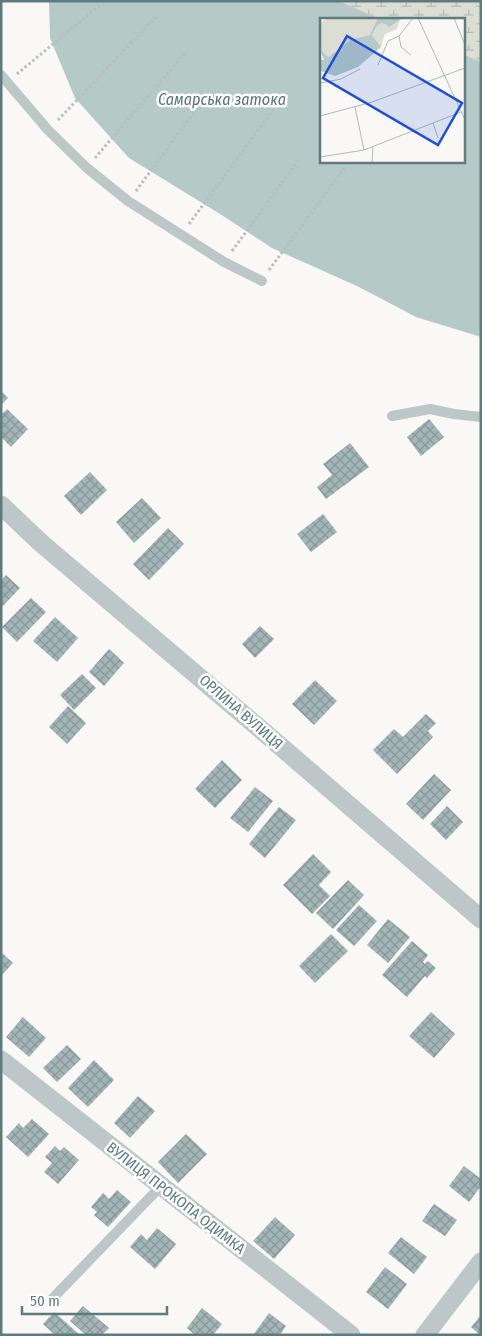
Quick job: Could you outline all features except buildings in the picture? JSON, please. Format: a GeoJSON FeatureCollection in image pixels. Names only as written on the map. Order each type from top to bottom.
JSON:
{"type":"FeatureCollection","features":[{"type":"Feature","properties":{"kind":"street","name":"ОРЛИНА ВУЛИЦЯ"},"geometry":{"type":"LineString","coordinates":[[1,505],[41,543],[481,920]]}},
{"type":"Feature","properties":{"kind":"street","name":"ВУЛИЦЯ ПРОКОПА ОДИМКА"},"geometry":{"type":"LineString","coordinates":[[1,1060],[351,1335]]}},
{"type":"Feature","properties":{"kind":"street"},"geometry":{"type":"LineString","coordinates":[[426,1335],[481,1262]]}},
{"type":"Feature","properties":{"kind":"lane"},"geometry":{"type":"LineString","coordinates":[[4,79],[48,130],[87,168],[128,201],[224,262],[262,281]]}},
{"type":"Feature","properties":{"kind":"lane"},"geometry":{"type":"LineString","coordinates":[[392,416],[430,408],[454,414],[481,417]]}},
{"type":"Feature","properties":{"kind":"lane"},"geometry":{"type":"LineString","coordinates":[[53,1298],[161,1186]]}},
{"type":"Feature","properties":{"kind":"path"},"geometry":{"type":"LineString","coordinates":[[4,79],[105,1]]}},
{"type":"Feature","properties":{"kind":"path"},"geometry":{"type":"LineString","coordinates":[[48,130],[156,17]]}},
{"type":"Feature","properties":{"kind":"path"},"geometry":{"type":"LineString","coordinates":[[87,168],[186,52]]}},
{"type":"Feature","properties":{"kind":"path"},"geometry":{"type":"LineString","coordinates":[[128,201],[206,96]]}},
{"type":"Feature","properties":{"kind":"path"},"geometry":{"type":"LineString","coordinates":[[182,235],[273,110]]}},
{"type":"Feature","properties":{"kind":"path"},"geometry":{"type":"LineString","coordinates":[[224,262],[300,158]]}},
{"type":"Feature","properties":{"kind":"path"},"geometry":{"type":"LineString","coordinates":[[262,281],[346,166]]}},
{"type":"Feature","properties":{"kind":"green space"},"geometry":{"type":"Polygon","coordinates":[[[339,1],[481,1],[481,62],[464,54],[464,18],[378,18],[339,1]]]}},
{"type":"Feature","properties":{"kind":"water","name":"Самарська затока"},"geometry":{"type":"Polygon","coordinates":[[[49,1],[339,1],[378,18],[320,18],[320,162],[464,162],[464,54],[481,62],[481,337],[416,317],[359,287],[272,248],[129,158],[75,98],[50,38],[49,1]]]}}]}
